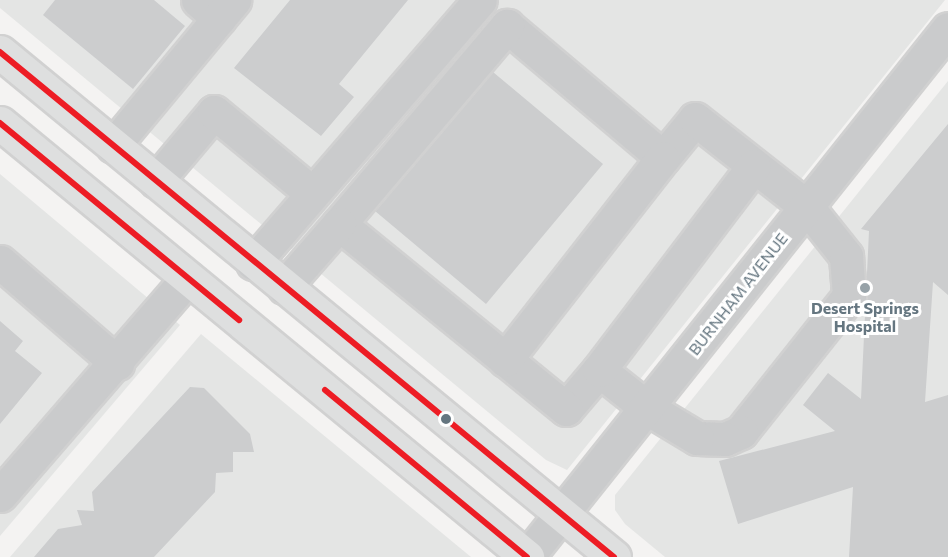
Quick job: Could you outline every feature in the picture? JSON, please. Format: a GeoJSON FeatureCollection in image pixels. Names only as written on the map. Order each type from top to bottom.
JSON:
{"type":"FeatureCollection","features":[{"type":"Feature","properties":{"kind":"main road"},"geometry":{"type":"LineString","coordinates":[[0,52],[253,263],[614,557]]}},
{"type":"Feature","properties":{"kind":"main road"},"geometry":{"type":"LineString","coordinates":[[0,80],[39,110],[113,146]]}},
{"type":"Feature","properties":{"kind":"main road"},"geometry":{"type":"LineString","coordinates":[[0,123],[527,557]]}},
{"type":"Feature","properties":{"kind":"street"},"geometry":{"type":"LineString","coordinates":[[253,263],[480,0]]}},
{"type":"Feature","properties":{"kind":"street"},"geometry":{"type":"LineString","coordinates":[[113,146],[217,6]]}},
{"type":"Feature","properties":{"kind":"street"},"geometry":{"type":"LineString","coordinates":[[284,287],[507,26],[663,158]]}},
{"type":"Feature","properties":{"kind":"street","name":"BURNHAM AVENUE"},"geometry":{"type":"LineString","coordinates":[[527,557],[948,29]]}},
{"type":"Feature","properties":{"kind":"street"},"geometry":{"type":"LineString","coordinates":[[156,181],[214,112],[312,193]]}},
{"type":"Feature","properties":{"kind":"street"},"geometry":{"type":"LineString","coordinates":[[505,360],[695,119],[807,207],[846,256],[849,296],[741,432],[725,439],[698,438],[647,408],[599,370]]}},
{"type":"Feature","properties":{"kind":"street"},"geometry":{"type":"LineString","coordinates":[[339,224],[566,409],[599,370],[754,166]]}},
{"type":"Feature","properties":{"kind":"street"},"geometry":{"type":"LineString","coordinates":[[0,262],[117,363]]}},
{"type":"Feature","properties":{"kind":"street"},"geometry":{"type":"LineString","coordinates":[[0,495],[117,363],[188,278]]}},
{"type":"Feature","properties":{"kind":"shaded area"},"geometry":{"type":"Polygon","coordinates":[[[0,0],[945,0],[567,470],[546,460],[0,8],[0,0]]]}},
{"type":"Feature","properties":{"kind":"shaded area","name":"Desert Springs Hospital"},"geometry":{"type":"Polygon","coordinates":[[[948,81],[948,557],[665,557],[625,524],[615,510],[615,495],[948,81]]]}},
{"type":"Feature","properties":{"kind":"shaded area"},"geometry":{"type":"Polygon","coordinates":[[[0,174],[180,325],[0,536],[0,174]]]}},
{"type":"Feature","properties":{"kind":"shaded area"},"geometry":{"type":"Polygon","coordinates":[[[201,334],[471,557],[10,557],[201,334]]]}},
{"type":"Feature","properties":{"kind":"building"},"geometry":{"type":"Polygon","coordinates":[[[55,0],[154,0],[185,26],[133,89],[43,15],[55,0]]]}},
{"type":"Feature","properties":{"kind":"building"},"geometry":{"type":"Polygon","coordinates":[[[290,0],[408,0],[339,84],[354,97],[321,136],[234,68],[290,0]]]}},
{"type":"Feature","properties":{"kind":"building"},"geometry":{"type":"Polygon","coordinates":[[[493,72],[603,164],[486,304],[375,211],[493,72]]]}},
{"type":"Feature","properties":{"kind":"building"},"geometry":{"type":"Polygon","coordinates":[[[948,124],[948,295],[933,282],[925,402],[948,395],[948,557],[849,557],[853,487],[738,524],[719,461],[835,431],[803,405],[828,373],[861,399],[869,231],[861,229],[948,124]]]}},
{"type":"Feature","properties":{"kind":"building"},"geometry":{"type":"Polygon","coordinates":[[[0,321],[23,341],[15,351],[42,373],[0,424],[0,321]]]}},
{"type":"Feature","properties":{"kind":"building"},"geometry":{"type":"Polygon","coordinates":[[[190,387],[204,388],[250,434],[254,452],[233,452],[233,472],[216,473],[215,492],[154,557],[34,557],[58,529],[82,525],[77,510],[94,511],[92,492],[190,387]]]}},
{"type":"Feature","properties":{"kind":"transit line"},"geometry":{"type":"LineString","coordinates":[[0,52],[614,557]]}},
{"type":"Feature","properties":{"kind":"transit line"},"geometry":{"type":"LineString","coordinates":[[0,123],[239,320]]}},
{"type":"Feature","properties":{"kind":"transit line"},"geometry":{"type":"LineString","coordinates":[[325,390],[527,557]]}},
{"type":"Feature","properties":{"kind":"place","name":"Desert Springs Hospital"},"geometry":{"type":"Point","coordinates":[865,288]}}]}
